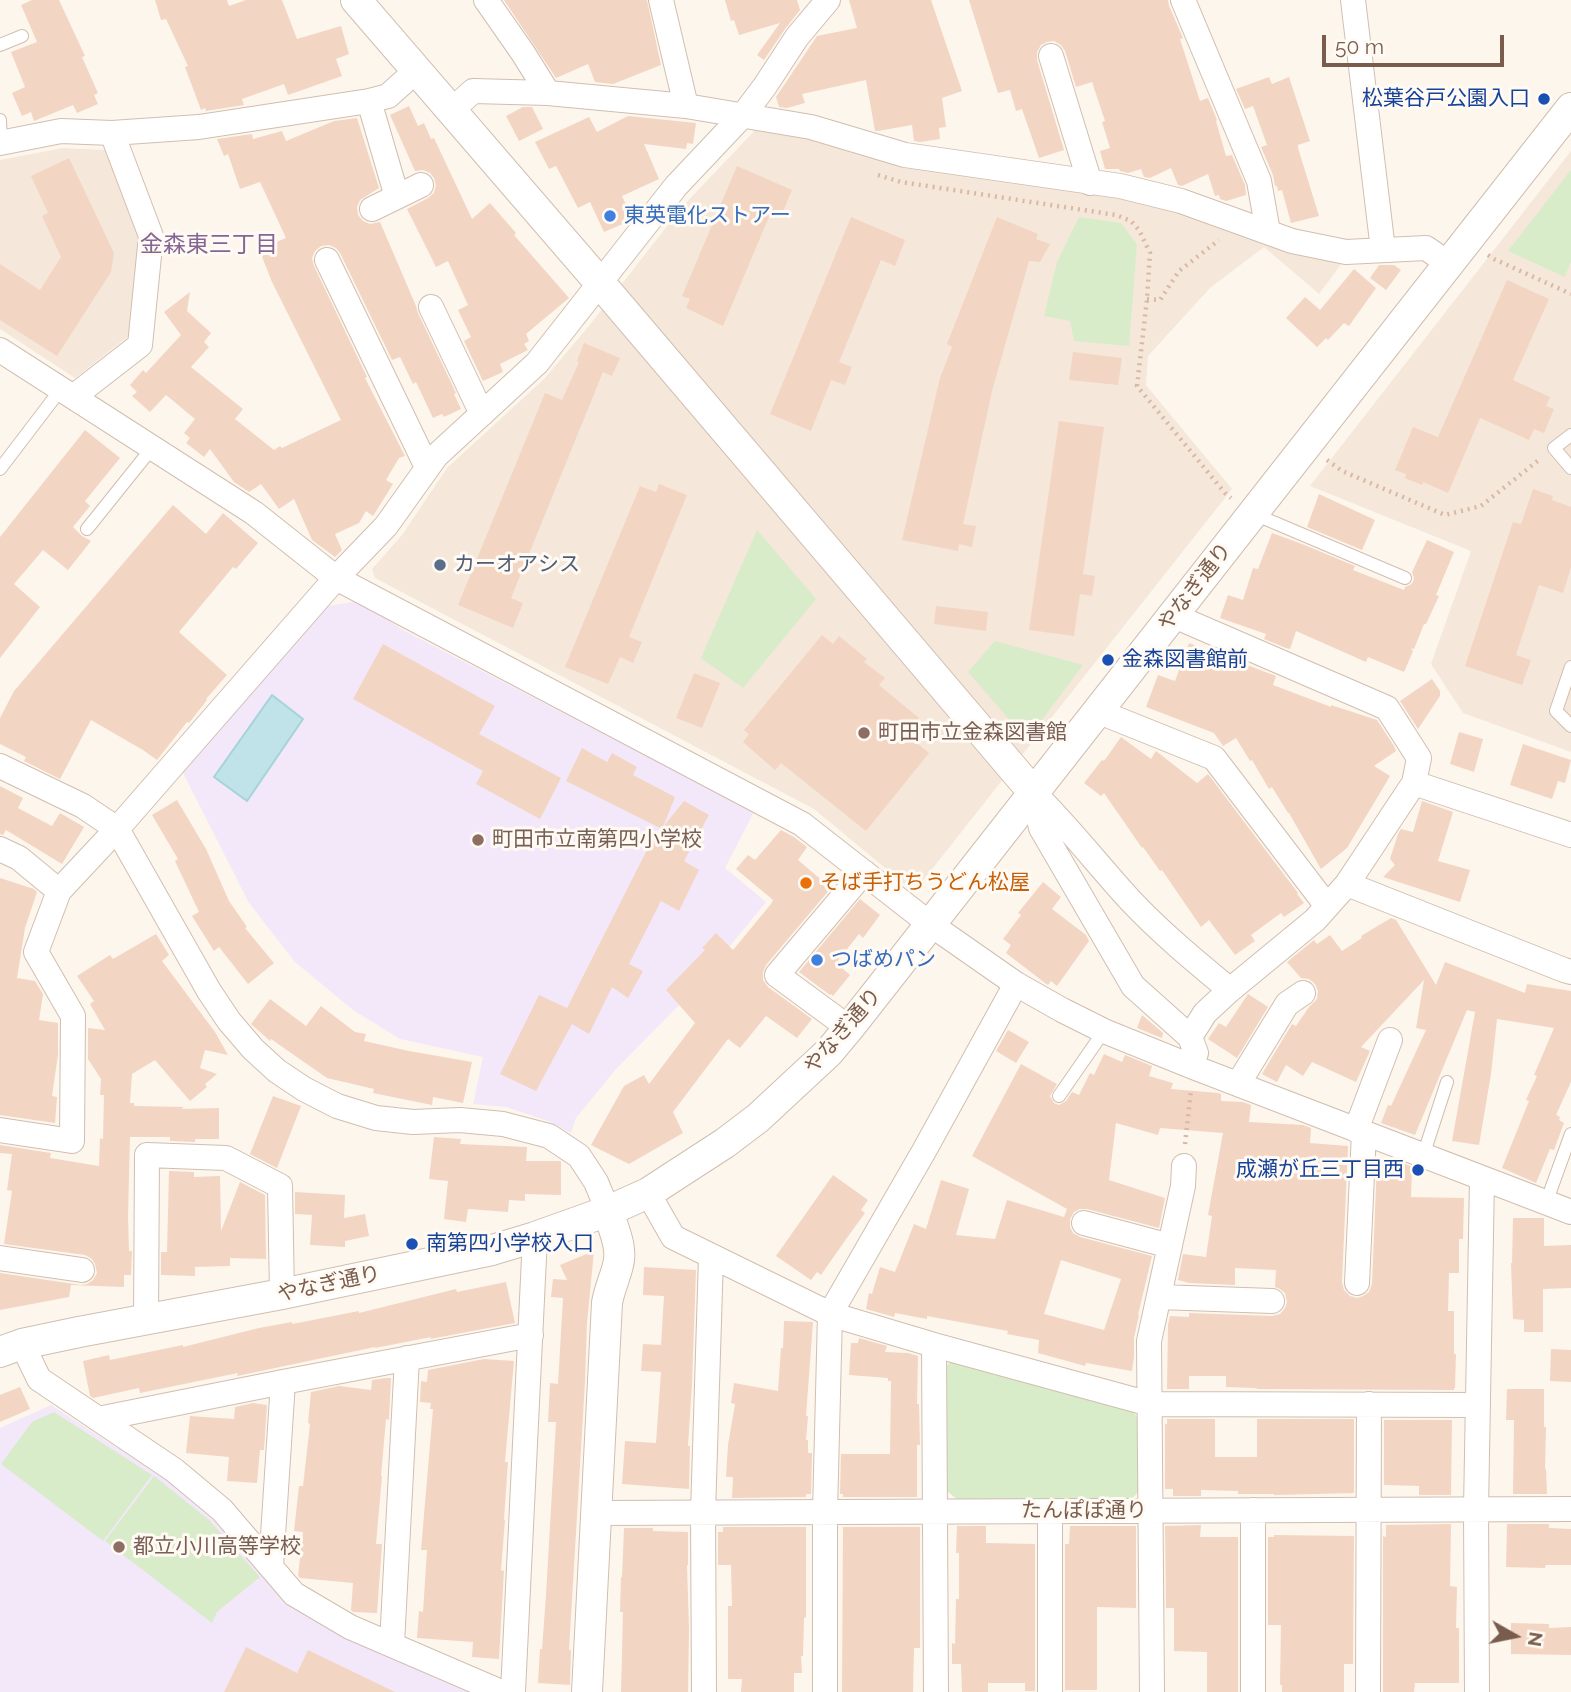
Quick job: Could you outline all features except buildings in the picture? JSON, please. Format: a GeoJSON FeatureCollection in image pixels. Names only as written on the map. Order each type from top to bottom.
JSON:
{"type":"FeatureCollection","features":[{"type":"Feature","properties":{"kind":"street"},"geometry":{"type":"LineString","coordinates":[[356,0],[1033,792],[1176,946],[1230,990]]}},
{"type":"Feature","properties":{"kind":"street"},"geometry":{"type":"LineString","coordinates":[[486,0],[548,93]]}},
{"type":"Feature","properties":{"kind":"street"},"geometry":{"type":"LineString","coordinates":[[661,0],[686,106]]}},
{"type":"Feature","properties":{"kind":"street"},"geometry":{"type":"LineString","coordinates":[[0,1130],[72,1141],[73,1016],[36,952],[59,891],[117,829],[336,578],[386,526],[436,456],[537,363],[676,186],[744,114],[797,37],[828,0]]}},
{"type":"Feature","properties":{"kind":"street"},"geometry":{"type":"LineString","coordinates":[[1183,0],[1259,181],[1268,232]]}},
{"type":"Feature","properties":{"kind":"street"},"geometry":{"type":"LineString","coordinates":[[1353,0],[1383,250]]}},
{"type":"Feature","properties":{"kind":"street"},"geometry":{"type":"LineString","coordinates":[[1051,56],[1090,183]]}},
{"type":"Feature","properties":{"kind":"street"},"geometry":{"type":"LineString","coordinates":[[0,135],[61,131],[112,133],[199,127],[369,101],[388,96],[417,70]]}},
{"type":"Feature","properties":{"kind":"street"},"geometry":{"type":"LineString","coordinates":[[452,111],[473,91],[548,93],[744,114],[811,127],[905,155],[1120,186],[1181,201],[1292,241],[1346,252],[1426,247],[1449,264]]}},
{"type":"Feature","properties":{"kind":"street"},"geometry":{"type":"LineString","coordinates":[[369,101],[397,197]]}},
{"type":"Feature","properties":{"kind":"street","name":"やなぎ通り"},"geometry":{"type":"LineString","coordinates":[[11,1348],[492,1250],[535,1237],[608,1211],[648,1193],[758,1118],[829,1052],[849,1028],[1571,108]]}},
{"type":"Feature","properties":{"kind":"street"},"geometry":{"type":"LineString","coordinates":[[67,393],[140,345],[151,236],[112,133]]}},
{"type":"Feature","properties":{"kind":"street"},"geometry":{"type":"LineString","coordinates":[[372,209],[421,185]]}},
{"type":"Feature","properties":{"kind":"street"},"geometry":{"type":"LineString","coordinates":[[327,260],[427,467]]}},
{"type":"Feature","properties":{"kind":"street"},"geometry":{"type":"LineString","coordinates":[[430,307],[482,414]]}},
{"type":"Feature","properties":{"kind":"street"},"geometry":{"type":"LineString","coordinates":[[0,350],[254,513],[336,578],[802,824],[930,924],[1016,984],[1062,1010],[1104,1031],[1197,1068],[1571,1212]]}},
{"type":"Feature","properties":{"kind":"street"},"geometry":{"type":"LineString","coordinates":[[1172,615],[1387,708],[1419,758],[1414,783],[1347,884],[1315,920],[1205,1013],[1190,1037]]}},
{"type":"Feature","properties":{"kind":"street"},"geometry":{"type":"LineString","coordinates":[[1097,711],[1213,758],[1327,906]]}},
{"type":"Feature","properties":{"kind":"street"},"geometry":{"type":"LineString","coordinates":[[0,766],[83,806],[117,829],[209,991],[229,1021],[277,1071],[337,1106],[376,1118],[414,1122],[460,1120],[503,1124],[549,1136],[579,1156],[596,1182],[620,1252],[607,1303],[587,1692]]}},
{"type":"Feature","properties":{"kind":"street"},"geometry":{"type":"LineString","coordinates":[[1414,783],[1571,835]]}},
{"type":"Feature","properties":{"kind":"street"},"geometry":{"type":"LineString","coordinates":[[1033,792],[1041,828],[1133,986],[1190,1037],[1197,1068]]}},
{"type":"Feature","properties":{"kind":"street"},"geometry":{"type":"LineString","coordinates":[[0,849],[19,858],[59,891]]}},
{"type":"Feature","properties":{"kind":"street"},"geometry":{"type":"LineString","coordinates":[[849,1028],[777,975],[864,872]]}},
{"type":"Feature","properties":{"kind":"street"},"geometry":{"type":"LineString","coordinates":[[1347,884],[1571,972]]}},
{"type":"Feature","properties":{"kind":"street"},"geometry":{"type":"LineString","coordinates":[[1103,935],[1131,900]]}},
{"type":"Feature","properties":{"kind":"street"},"geometry":{"type":"LineString","coordinates":[[825,1692],[825,1513],[830,1314],[1016,984]]}},
{"type":"Feature","properties":{"kind":"street"},"geometry":{"type":"LineString","coordinates":[[1238,1084],[1287,1004],[1303,993]]}},
{"type":"Feature","properties":{"kind":"street"},"geometry":{"type":"LineString","coordinates":[[1357,1283],[1360,1131],[1390,1040]]}},
{"type":"Feature","properties":{"kind":"street"},"geometry":{"type":"LineString","coordinates":[[146,1320],[147,1155],[226,1158],[280,1186],[282,1294]]}},
{"type":"Feature","properties":{"kind":"street"},"geometry":{"type":"LineString","coordinates":[[1152,1692],[1149,1341],[1183,1186],[1184,1166]]}},
{"type":"Feature","properties":{"kind":"street"},"geometry":{"type":"LineString","coordinates":[[1477,1692],[1476,1509],[1482,1179]]}},
{"type":"Feature","properties":{"kind":"street"},"geometry":{"type":"LineString","coordinates":[[648,1193],[673,1237],[830,1314],[1150,1404],[1478,1405]]}},
{"type":"Feature","properties":{"kind":"street"},"geometry":{"type":"LineString","coordinates":[[1084,1223],[1170,1247]]}},
{"type":"Feature","properties":{"kind":"street"},"geometry":{"type":"LineString","coordinates":[[513,1692],[535,1237]]}},
{"type":"Feature","properties":{"kind":"street"},"geometry":{"type":"LineString","coordinates":[[704,1692],[703,1513],[711,1257]]}},
{"type":"Feature","properties":{"kind":"street"},"geometry":{"type":"LineString","coordinates":[[0,1258],[82,1270]]}},
{"type":"Feature","properties":{"kind":"street"},"geometry":{"type":"LineString","coordinates":[[1159,1297],[1272,1301]]}},
{"type":"Feature","properties":{"kind":"street"},"geometry":{"type":"LineString","coordinates":[[98,1419],[531,1335]]}},
{"type":"Feature","properties":{"kind":"street"},"geometry":{"type":"LineString","coordinates":[[934,1345],[936,1692]]}},
{"type":"Feature","properties":{"kind":"street"},"geometry":{"type":"LineString","coordinates":[[11,1348],[39,1379],[174,1470],[222,1510],[294,1594],[350,1627],[501,1692]]}},
{"type":"Feature","properties":{"kind":"street"},"geometry":{"type":"LineString","coordinates":[[392,1644],[407,1358]]}},
{"type":"Feature","properties":{"kind":"street"},"geometry":{"type":"LineString","coordinates":[[271,1566],[283,1382]]}},
{"type":"Feature","properties":{"kind":"street"},"geometry":{"type":"LineString","coordinates":[[1368,1692],[1369,1404]]}},
{"type":"Feature","properties":{"kind":"street","name":"たんぽぽ通り"},"geometry":{"type":"LineString","coordinates":[[596,1513],[1571,1509]]}},
{"type":"Feature","properties":{"kind":"street"},"geometry":{"type":"LineString","coordinates":[[1252,1510],[1253,1692]]}},
{"type":"Feature","properties":{"kind":"street"},"geometry":{"type":"LineString","coordinates":[[1050,1511],[1051,1692]]}},
{"type":"Feature","properties":{"kind":"lane"},"geometry":{"type":"LineString","coordinates":[[0,45],[22,36]]}},
{"type":"Feature","properties":{"kind":"lane"},"geometry":{"type":"LineString","coordinates":[[0,468],[67,393]]}},
{"type":"Feature","properties":{"kind":"lane"},"geometry":{"type":"LineString","coordinates":[[1571,435],[1555,448],[1571,468]]}},
{"type":"Feature","properties":{"kind":"lane"},"geometry":{"type":"LineString","coordinates":[[87,529],[152,448]]}},
{"type":"Feature","properties":{"kind":"lane"},"geometry":{"type":"LineString","coordinates":[[1252,513],[1405,578]]}},
{"type":"Feature","properties":{"kind":"lane"},"geometry":{"type":"LineString","coordinates":[[1571,667],[1556,711],[1571,726]]}},
{"type":"Feature","properties":{"kind":"lane"},"geometry":{"type":"LineString","coordinates":[[1059,1096],[1104,1031]]}},
{"type":"Feature","properties":{"kind":"lane"},"geometry":{"type":"LineString","coordinates":[[1423,1156],[1447,1082]]}},
{"type":"Feature","properties":{"kind":"lane"},"geometry":{"type":"LineString","coordinates":[[1546,1203],[1571,1134]]}},
{"type":"Feature","properties":{"kind":"path"},"geometry":{"type":"LineString","coordinates":[[867,172],[901,182],[1116,215],[1131,221],[1145,240],[1150,253],[1137,386],[1225,493],[1252,513]]}},
{"type":"Feature","properties":{"kind":"path"},"geometry":{"type":"LineString","coordinates":[[1147,299],[1160,300],[1179,271],[1242,223]]}},
{"type":"Feature","properties":{"kind":"path"},"geometry":{"type":"LineString","coordinates":[[1467,240],[1494,259],[1571,295]]}},
{"type":"Feature","properties":{"kind":"path"},"geometry":{"type":"LineString","coordinates":[[1306,445],[1342,471],[1445,516],[1481,506],[1555,448]]}},
{"type":"Feature","properties":{"kind":"path"},"geometry":{"type":"LineString","coordinates":[[1187,1126],[1197,1068]]}},
{"type":"Feature","properties":{"kind":"shaded area"},"geometry":{"type":"Polygon","coordinates":[[[759,126],[1130,199],[1345,259],[1319,294],[1264,247],[1210,288],[1148,356],[1146,385],[1232,489],[914,892],[814,809],[375,578],[372,569],[402,535],[447,468],[545,378],[683,206],[759,126]]]}},
{"type":"Feature","properties":{"kind":"shaded area"},"geometry":{"type":"Polygon","coordinates":[[[63,148],[106,150],[140,238],[130,335],[75,378],[0,329],[0,160],[63,148]]]}},
{"type":"Feature","properties":{"kind":"shaded area"},"geometry":{"type":"Polygon","coordinates":[[[1571,151],[1571,752],[1463,713],[1431,664],[1471,551],[1310,486],[1571,151]]]}},
{"type":"Feature","properties":{"kind":"shaded area","name":"町田市立南第四小学校"},"geometry":{"type":"Polygon","coordinates":[[[360,601],[403,630],[754,812],[725,868],[766,902],[696,988],[616,1069],[576,1118],[571,1133],[548,1121],[506,1107],[473,1104],[483,1057],[400,1039],[353,1010],[295,962],[249,903],[182,771],[321,607],[360,601]]]}},
{"type":"Feature","properties":{"kind":"shaded area","name":"都立小川高等学校"},"geometry":{"type":"Polygon","coordinates":[[[51,1405],[164,1478],[212,1519],[289,1606],[349,1638],[470,1692],[0,1692],[0,1428],[51,1405]]]}},
{"type":"Feature","properties":{"kind":"green space"},"geometry":{"type":"Polygon","coordinates":[[[1571,170],[1571,261],[1565,277],[1508,251],[1571,170]]]}},
{"type":"Feature","properties":{"kind":"green space"},"geometry":{"type":"Polygon","coordinates":[[[1079,217],[1121,223],[1137,245],[1129,346],[1074,341],[1070,321],[1044,316],[1057,262],[1079,217]]]}},
{"type":"Feature","properties":{"kind":"green space"},"geometry":{"type":"Polygon","coordinates":[[[757,530],[816,599],[743,688],[701,658],[757,530]]]}},
{"type":"Feature","properties":{"kind":"green space"},"geometry":{"type":"Polygon","coordinates":[[[995,641],[1083,665],[1039,724],[1015,726],[968,672],[995,641]]]}},
{"type":"Feature","properties":{"kind":"green space"},"geometry":{"type":"Polygon","coordinates":[[[954,1359],[1131,1407],[1139,1421],[1140,1490],[1131,1500],[959,1501],[947,1491],[945,1367],[954,1359]]]}},
{"type":"Feature","properties":{"kind":"green space"},"geometry":{"type":"Polygon","coordinates":[[[54,1412],[152,1475],[103,1541],[1,1464],[32,1422],[54,1412]]]}},
{"type":"Feature","properties":{"kind":"green space"},"geometry":{"type":"Polygon","coordinates":[[[154,1476],[209,1520],[260,1577],[217,1612],[212,1623],[105,1541],[154,1476]]]}},
{"type":"Feature","properties":{"kind":"water"},"geometry":{"type":"Polygon","coordinates":[[[272,695],[303,719],[247,801],[214,777],[272,695]]]}},
{"type":"Feature","properties":{"kind":"place","name":"松葉谷戸公園入口"},"geometry":{"type":"Point","coordinates":[1544,99]}},
{"type":"Feature","properties":{"kind":"place","name":"東英電化ストアー"},"geometry":{"type":"Point","coordinates":[610,216]}},
{"type":"Feature","properties":{"kind":"place","name":"カーオアシス"},"geometry":{"type":"Point","coordinates":[440,565]}},
{"type":"Feature","properties":{"kind":"place","name":"金森図書館前"},"geometry":{"type":"Point","coordinates":[1108,660]}},
{"type":"Feature","properties":{"kind":"place","name":"町田市立金森図書館"},"geometry":{"type":"Point","coordinates":[864,733]}},
{"type":"Feature","properties":{"kind":"place","name":"町田市立南第四小学校"},"geometry":{"type":"Point","coordinates":[478,840]}},
{"type":"Feature","properties":{"kind":"place","name":"そば手打ちうどん松屋"},"geometry":{"type":"Point","coordinates":[806,883]}},
{"type":"Feature","properties":{"kind":"place","name":"つばめパン"},"geometry":{"type":"Point","coordinates":[817,960]}},
{"type":"Feature","properties":{"kind":"place","name":"成瀬が丘三丁目西"},"geometry":{"type":"Point","coordinates":[1418,1170]}},
{"type":"Feature","properties":{"kind":"place","name":"南第四小学校入口"},"geometry":{"type":"Point","coordinates":[412,1244]}},
{"type":"Feature","properties":{"kind":"place","name":"都立小川高等学校"},"geometry":{"type":"Point","coordinates":[119,1547]}},
{"type":"Feature","properties":{"kind":"district","name":"金森東三丁目"},"geometry":{"type":"Point","coordinates":[209,245]}}]}
